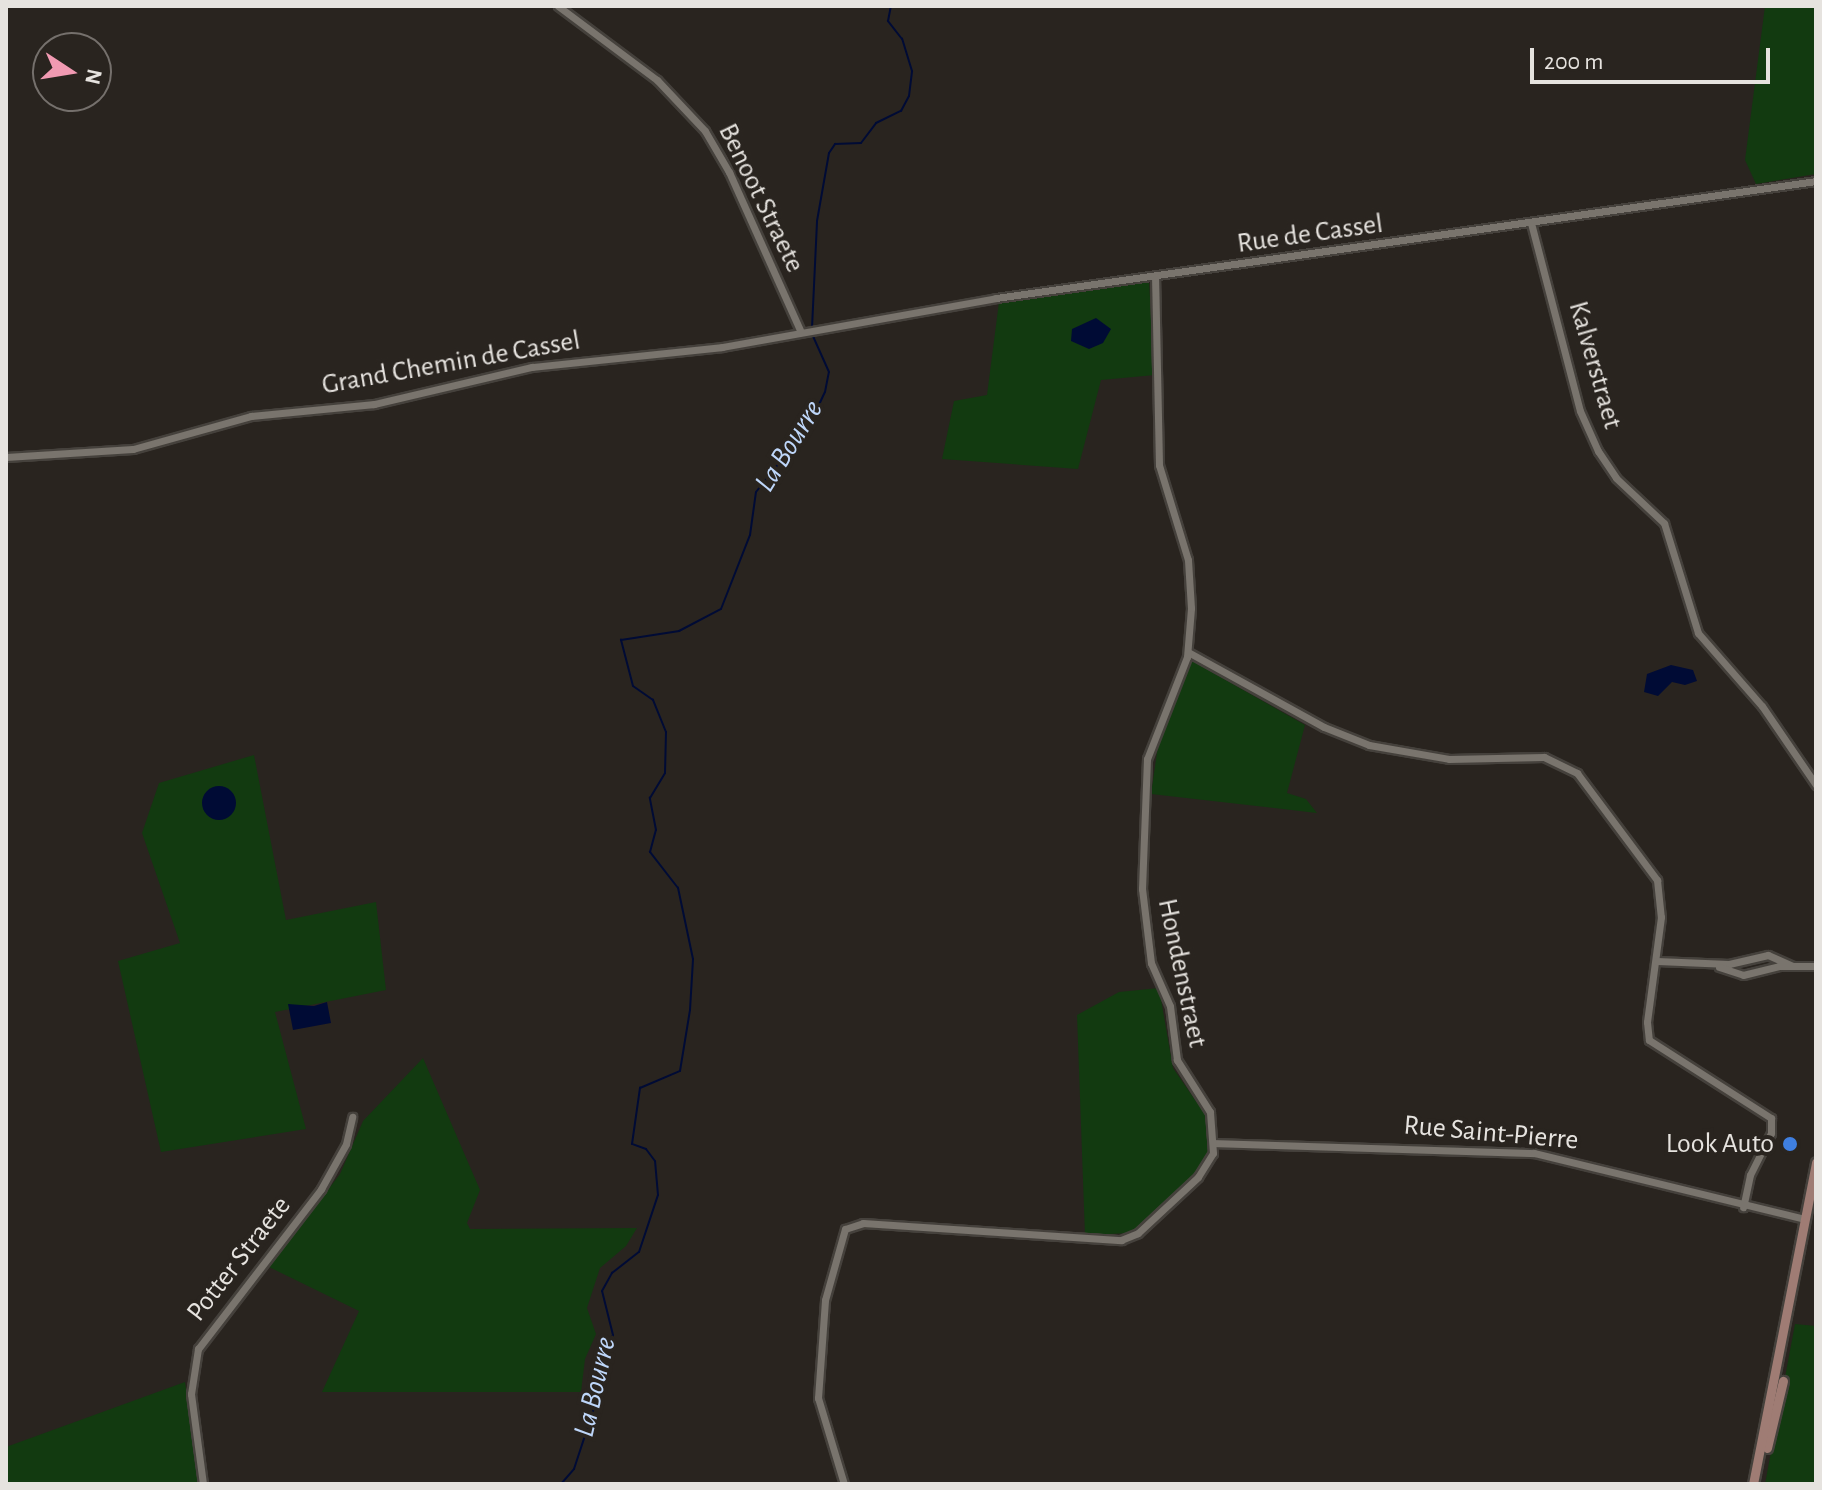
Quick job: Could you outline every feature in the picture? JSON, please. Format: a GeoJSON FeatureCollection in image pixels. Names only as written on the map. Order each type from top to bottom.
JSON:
{"type":"FeatureCollection","features":[{"type":"Feature","properties":{"kind":"main road"},"geometry":{"type":"LineString","coordinates":[[1755,1479],[1816,1162]]}},
{"type":"Feature","properties":{"kind":"main road"},"geometry":{"type":"LineString","coordinates":[[1808,1215],[1816,1187]]}},
{"type":"Feature","properties":{"kind":"street","name":"Benoot Straete"},"geometry":{"type":"LineString","coordinates":[[558,6],[651,75],[700,124],[729,172],[800,330]]}},
{"type":"Feature","properties":{"kind":"street","name":"Rue de Cassel"},"geometry":{"type":"LineString","coordinates":[[814,327],[1816,181]]}},
{"type":"Feature","properties":{"kind":"street","name":"Kalverstraet"},"geometry":{"type":"LineString","coordinates":[[1531,223],[1580,411],[1594,445],[1616,478],[1664,523],[1701,637],[1762,706],[1816,785]]}},
{"type":"Feature","properties":{"kind":"street","name":"Hondenstraet"},"geometry":{"type":"LineString","coordinates":[[1155,277],[1159,465],[1189,570],[1188,652],[1147,759],[1142,882],[1151,963],[1170,1006],[1177,1060],[1208,1108],[1215,1143]]}},
{"type":"Feature","properties":{"kind":"street","name":"Grand Chemin de Cassel"},"geometry":{"type":"LineString","coordinates":[[6,457],[133,449],[251,416],[366,406],[512,370],[712,348],[814,327]]}},
{"type":"Feature","properties":{"kind":"street"},"geometry":{"type":"LineString","coordinates":[[1188,652],[1324,727],[1369,745],[1449,759],[1544,757],[1569,766],[1655,875],[1661,904],[1657,961],[1647,1022],[1649,1040],[1771,1118],[1771,1133],[1750,1175],[1743,1207]]}},
{"type":"Feature","properties":{"kind":"street"},"geometry":{"type":"LineString","coordinates":[[1657,961],[1713,964],[1768,955],[1793,966]]}},
{"type":"Feature","properties":{"kind":"street"},"geometry":{"type":"LineString","coordinates":[[1713,964],[1743,975],[1793,966],[1816,966]]}},
{"type":"Feature","properties":{"kind":"street","name":"Potter Straete"},"geometry":{"type":"LineString","coordinates":[[203,1484],[191,1394],[198,1349],[321,1189],[346,1144],[352,1117]]}},
{"type":"Feature","properties":{"kind":"street"},"geometry":{"type":"LineString","coordinates":[[844,1484],[818,1398],[825,1300],[845,1229],[863,1223],[1121,1240],[1138,1233],[1202,1172],[1215,1143]]}},
{"type":"Feature","properties":{"kind":"street","name":"Rue Saint-Pierre"},"geometry":{"type":"LineString","coordinates":[[1215,1143],[1526,1152],[1580,1161],[1743,1207],[1808,1215]]}},
{"type":"Feature","properties":{"kind":"green space"},"geometry":{"type":"Polygon","coordinates":[[[1765,6],[1816,6],[1816,174],[1756,184],[1745,160],[1765,6]]]}},
{"type":"Feature","properties":{"kind":"green space"},"geometry":{"type":"Polygon","coordinates":[[[1149,282],[1155,375],[1101,380],[1078,469],[942,459],[954,401],[987,395],[999,302],[1149,282]]]}},
{"type":"Feature","properties":{"kind":"green space"},"geometry":{"type":"Polygon","coordinates":[[[1192,661],[1305,725],[1287,793],[1306,799],[1317,813],[1151,794],[1159,739],[1192,661]]]}},
{"type":"Feature","properties":{"kind":"green space"},"geometry":{"type":"Polygon","coordinates":[[[254,755],[286,920],[376,902],[386,990],[275,1012],[306,1129],[161,1152],[118,961],[180,943],[142,833],[159,783],[254,755]]]}},
{"type":"Feature","properties":{"kind":"green space"},"geometry":{"type":"Polygon","coordinates":[[[1159,988],[1173,1068],[1209,1120],[1209,1155],[1198,1172],[1132,1233],[1085,1235],[1077,1015],[1119,992],[1159,988]]]}},
{"type":"Feature","properties":{"kind":"green space"},"geometry":{"type":"Polygon","coordinates":[[[423,1058],[480,1190],[467,1223],[470,1229],[637,1228],[626,1246],[600,1268],[587,1308],[596,1334],[585,1359],[581,1392],[322,1392],[359,1311],[269,1267],[340,1174],[363,1121],[423,1058]]]}},
{"type":"Feature","properties":{"kind":"green space"},"geometry":{"type":"Polygon","coordinates":[[[1795,1324],[1816,1326],[1816,1484],[1765,1484],[1795,1324]]]}},
{"type":"Feature","properties":{"kind":"green space"},"geometry":{"type":"Polygon","coordinates":[[[185,1382],[200,1484],[6,1484],[6,1447],[185,1382]]]}},
{"type":"Feature","properties":{"kind":"water"},"geometry":{"type":"Polygon","coordinates":[[[1096,318],[1111,329],[1103,343],[1089,349],[1071,341],[1072,329],[1096,318]]]}},
{"type":"Feature","properties":{"kind":"water"},"geometry":{"type":"Polygon","coordinates":[[[1671,665],[1693,670],[1697,681],[1685,685],[1672,682],[1658,696],[1644,692],[1647,674],[1671,665]]]}},
{"type":"Feature","properties":{"kind":"water"},"geometry":{"type":"Polygon","coordinates":[[[219,786],[231,791],[236,803],[231,815],[219,820],[207,815],[202,803],[207,791],[219,786]]]}},
{"type":"Feature","properties":{"kind":"water"},"geometry":{"type":"Polygon","coordinates":[[[327,1002],[331,1023],[293,1030],[288,1004],[314,1006],[327,1002]]]}},
{"type":"Feature","properties":{"kind":"waterway","name":"La Bourre"},"geometry":{"type":"LineString","coordinates":[[812,328],[817,221],[829,153],[835,144],[861,143],[876,123],[901,111],[909,96],[912,71],[902,39],[888,21],[891,6]]}},
{"type":"Feature","properties":{"kind":"waterway","name":"La Bourre"},"geometry":{"type":"LineString","coordinates":[[561,1484],[574,1469],[595,1405],[597,1363],[613,1335],[602,1291],[612,1273],[639,1252],[658,1195],[655,1161],[646,1149],[632,1144],[640,1088],[680,1071],[690,1010],[693,959],[678,888],[650,852],[656,830],[650,798],[665,773],[666,732],[653,700],[633,686],[621,640],[679,631],[721,609],[750,535],[756,492],[810,424],[825,392],[829,372],[812,334]]}},
{"type":"Feature","properties":{"kind":"place","name":"Look Auto"},"geometry":{"type":"Point","coordinates":[1790,1144]}}]}
